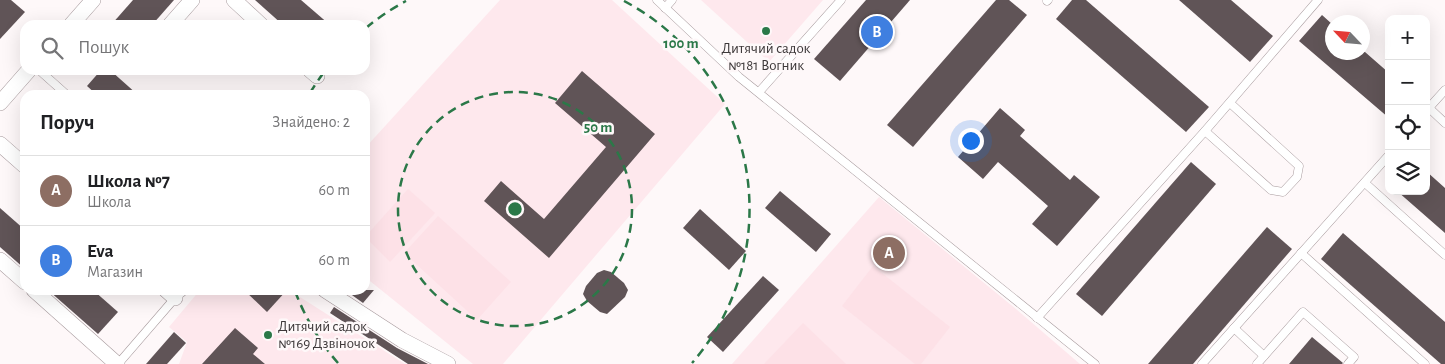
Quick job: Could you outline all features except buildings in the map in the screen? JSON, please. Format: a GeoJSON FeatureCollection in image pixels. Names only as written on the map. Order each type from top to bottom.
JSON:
{"type":"FeatureCollection","features":[{"type":"Feature","properties":{"kind":"street"},"geometry":{"type":"LineString","coordinates":[[174,20],[192,0]]}},
{"type":"Feature","properties":{"kind":"street"},"geometry":{"type":"LineString","coordinates":[[234,0],[256,20]]}},
{"type":"Feature","properties":{"kind":"street"},"geometry":{"type":"LineString","coordinates":[[77,20],[85,3]]}},
{"type":"Feature","properties":{"kind":"street"},"geometry":{"type":"LineString","coordinates":[[0,103],[25,75]]}},
{"type":"Feature","properties":{"kind":"street"},"geometry":{"type":"LineString","coordinates":[[0,144],[20,162]]}},
{"type":"Feature","properties":{"kind":"street"},"geometry":{"type":"LineString","coordinates":[[0,260],[20,278]]}},
{"type":"Feature","properties":{"kind":"street"},"geometry":{"type":"LineString","coordinates":[[40,295],[117,364]]}},
{"type":"Feature","properties":{"kind":"street"},"geometry":{"type":"LineString","coordinates":[[333,295],[402,340],[448,364]]}},
{"type":"Feature","properties":{"kind":"lane"},"geometry":{"type":"LineString","coordinates":[[657,0],[726,65],[1096,364]]}},
{"type":"Feature","properties":{"kind":"lane"},"geometry":{"type":"LineString","coordinates":[[665,8],[672,0]]}},
{"type":"Feature","properties":{"kind":"lane"},"geometry":{"type":"LineString","coordinates":[[759,92],[841,0]]}},
{"type":"Feature","properties":{"kind":"lane"},"geometry":{"type":"LineString","coordinates":[[1037,318],[1230,103],[1318,0]]}},
{"type":"Feature","properties":{"kind":"lane"},"geometry":{"type":"LineString","coordinates":[[45,75],[61,90]]}},
{"type":"Feature","properties":{"kind":"lane"},"geometry":{"type":"LineString","coordinates":[[1430,107],[1445,90]]}},
{"type":"Feature","properties":{"kind":"lane"},"geometry":{"type":"LineString","coordinates":[[1205,131],[1271,190],[1283,192],[1297,177],[1299,166],[1230,103]]}},
{"type":"Feature","properties":{"kind":"lane"},"geometry":{"type":"LineString","coordinates":[[1430,112],[1445,123]]}},
{"type":"Feature","properties":{"kind":"lane"},"geometry":{"type":"LineString","coordinates":[[1202,364],[1385,160]]}},
{"type":"Feature","properties":{"kind":"lane"},"geometry":{"type":"LineString","coordinates":[[1365,183],[1445,255]]}},
{"type":"Feature","properties":{"kind":"lane"},"geometry":{"type":"LineString","coordinates":[[1301,254],[1425,364]]}},
{"type":"Feature","properties":{"kind":"lane"},"geometry":{"type":"LineString","coordinates":[[117,364],[173,295]]}},
{"type":"Feature","properties":{"kind":"lane"},"geometry":{"type":"LineString","coordinates":[[1257,364],[1303,312],[1354,357],[1348,364]]}},
{"type":"Feature","properties":{"kind":"lane"},"geometry":{"type":"LineString","coordinates":[[1234,328],[1264,356]]}},
{"type":"Feature","properties":{"kind":"shaded area"},"geometry":{"type":"Polygon","coordinates":[[[500,0],[612,0],[725,104],[503,364],[473,364],[370,281],[370,143],[500,0]]]}},
{"type":"Feature","properties":{"kind":"shaded area","name":"Дитячий садок №181 Вогник"},"geometry":{"type":"Polygon","coordinates":[[[701,0],[823,0],[769,62],[701,0]]]}},
{"type":"Feature","properties":{"kind":"shaded area"},"geometry":{"type":"Polygon","coordinates":[[[408,189],[435,213],[390,262],[370,242],[370,231],[408,189]]]}},
{"type":"Feature","properties":{"kind":"shaded area"},"geometry":{"type":"Polygon","coordinates":[[[879,197],[1016,309],[1080,364],[732,364],[879,197]]]}},
{"type":"Feature","properties":{"kind":"shaded area"},"geometry":{"type":"Polygon","coordinates":[[[438,216],[511,282],[477,320],[404,253],[438,216]]]}},
{"type":"Feature","properties":{"kind":"shaded area"},"geometry":{"type":"Polygon","coordinates":[[[873,266],[950,327],[921,364],[915,364],[842,306],[873,266]]]}},
{"type":"Feature","properties":{"kind":"shaded area","name":"Дитячий садок №169 Дзвіночок"},"geometry":{"type":"Polygon","coordinates":[[[196,295],[297,295],[405,364],[179,364],[187,342],[169,327],[196,295]]]}},
{"type":"Feature","properties":{"kind":"shaded area"},"geometry":{"type":"Polygon","coordinates":[[[803,323],[846,364],[764,364],[803,323]]]}},
{"type":"Feature","properties":{"kind":"place","name":"Дитячий садок №181 Вогник"},"geometry":{"type":"Point","coordinates":[766,31]}},
{"type":"Feature","properties":{"kind":"place","name":"Eva"},"geometry":{"type":"Point","coordinates":[877,32]}},
{"type":"Feature","properties":{"kind":"place","name":"Школа №7"},"geometry":{"type":"Point","coordinates":[889,253]}},
{"type":"Feature","properties":{"kind":"place","name":"Дитячий садок №169 Дзвіночок"},"geometry":{"type":"Point","coordinates":[268,335]}}]}
